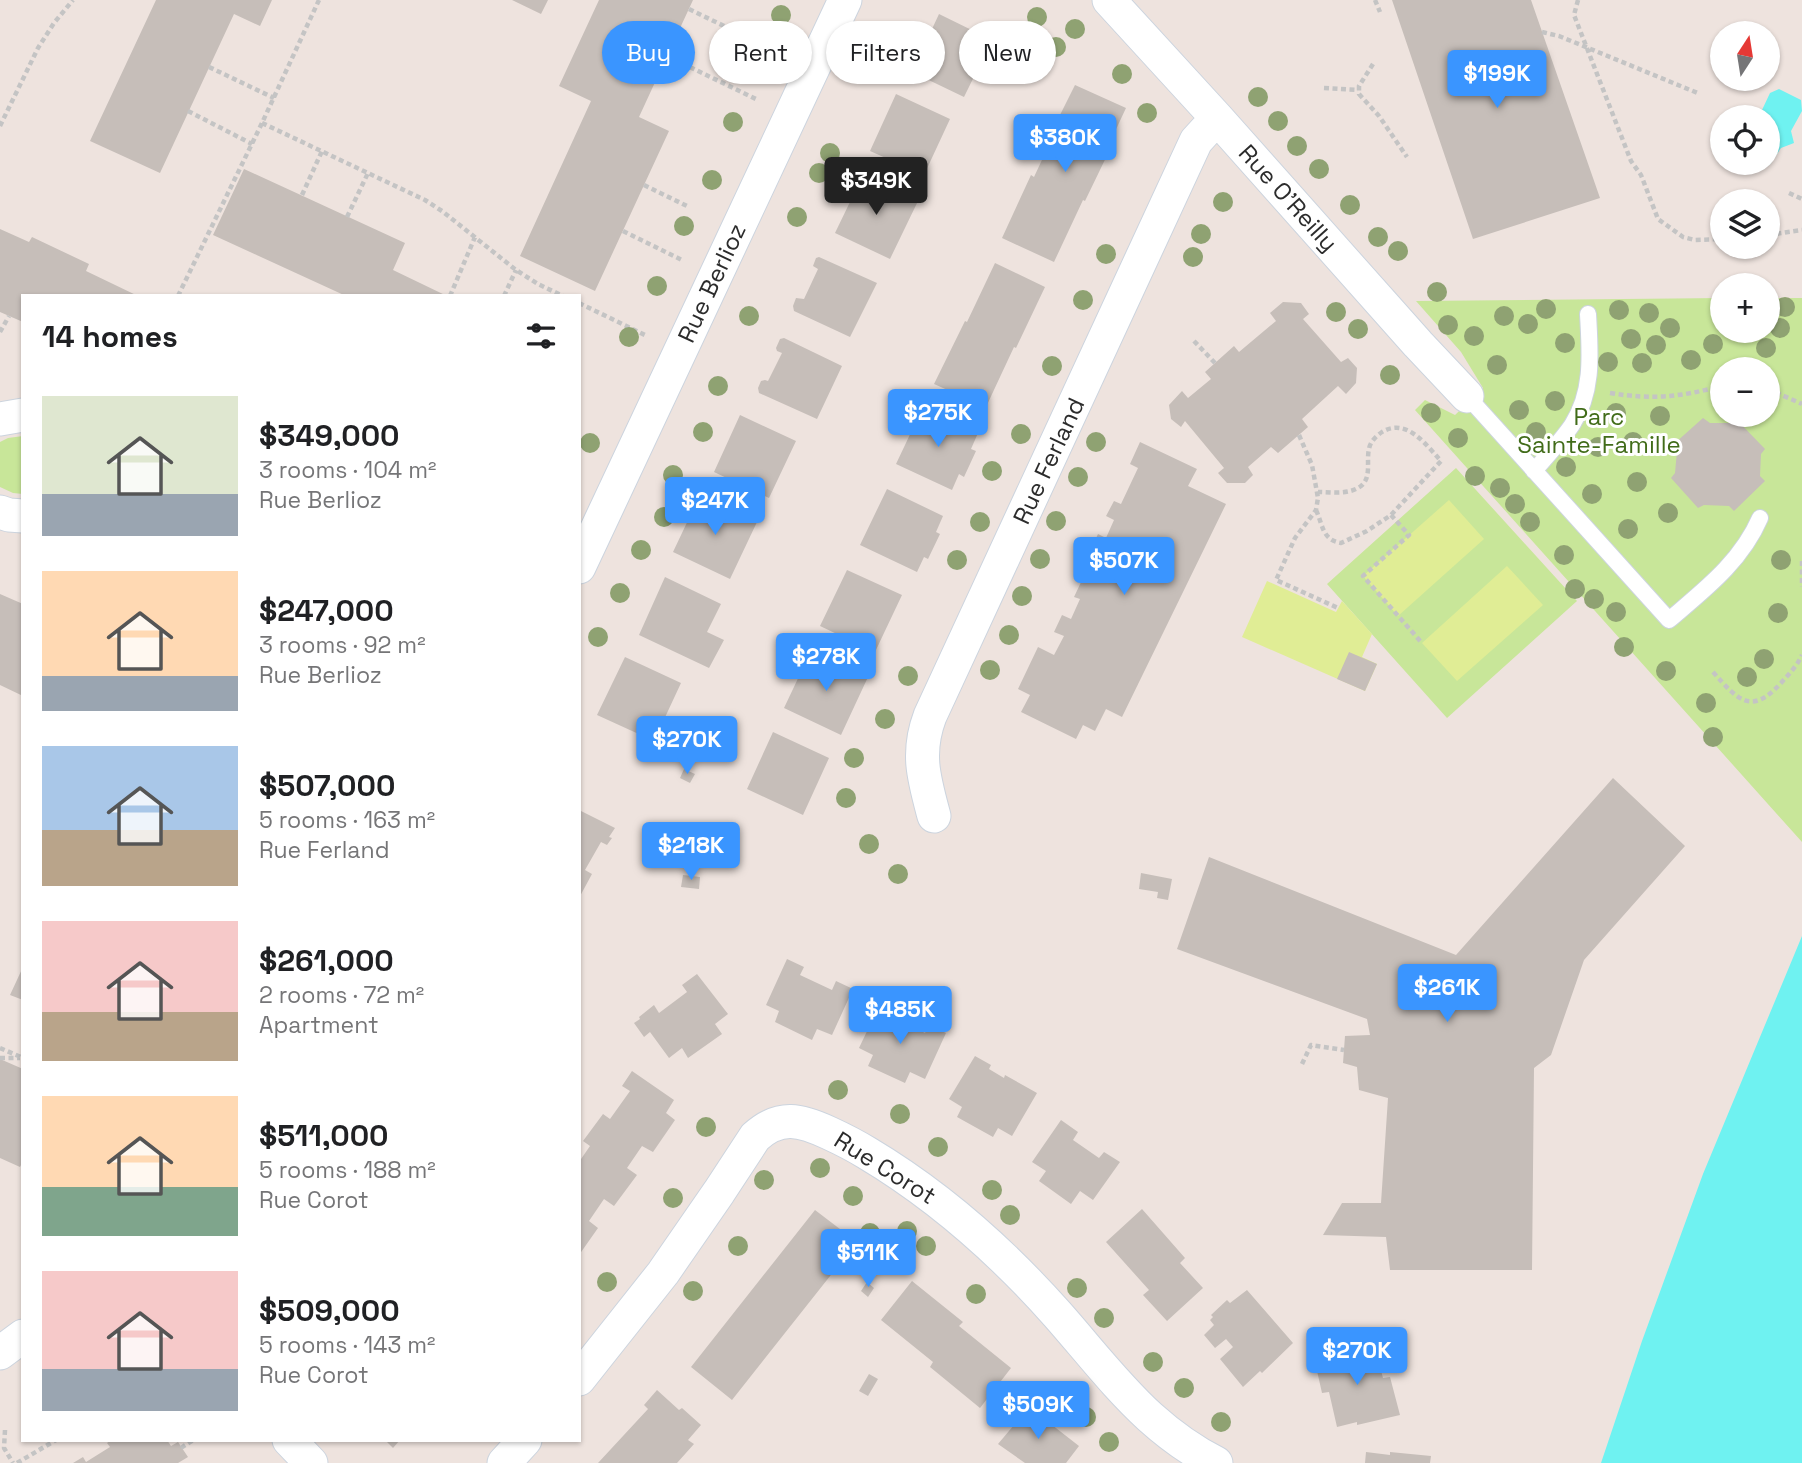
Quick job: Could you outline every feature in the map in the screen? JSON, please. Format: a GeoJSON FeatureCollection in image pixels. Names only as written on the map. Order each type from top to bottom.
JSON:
{"type":"FeatureCollection","features":[{"type":"Feature","properties":{"kind":"street","name":"Rue Berlioz"},"geometry":{"type":"LineString","coordinates":[[581,563],[845,0]]}},
{"type":"Feature","properties":{"kind":"street","name":"Rue O'Reilly"},"geometry":{"type":"LineString","coordinates":[[1109,0],[1467,396]]}},
{"type":"Feature","properties":{"kind":"street","name":"Rue Ferland"},"geometry":{"type":"LineString","coordinates":[[934,816],[922,754],[930,716],[1196,141],[1217,118]]}},
{"type":"Feature","properties":{"kind":"street"},"geometry":{"type":"LineString","coordinates":[[0,419],[21,415]]}},
{"type":"Feature","properties":{"kind":"street"},"geometry":{"type":"LineString","coordinates":[[0,512],[21,516]]}},
{"type":"Feature","properties":{"kind":"street","name":"Rue Corot"},"geometry":{"type":"LineString","coordinates":[[581,1376],[663,1273],[755,1137],[774,1124],[805,1122],[850,1142],[944,1205],[1022,1276],[1104,1370],[1151,1418],[1188,1448],[1216,1463]]}},
{"type":"Feature","properties":{"kind":"street"},"geometry":{"type":"LineString","coordinates":[[0,1353],[21,1337]]}},
{"type":"Feature","properties":{"kind":"street"},"geometry":{"type":"LineString","coordinates":[[291,1442],[311,1463]]}},
{"type":"Feature","properties":{"kind":"street"},"geometry":{"type":"LineString","coordinates":[[504,1463],[523,1442]]}},
{"type":"Feature","properties":{"kind":"lane"},"geometry":{"type":"LineString","coordinates":[[1534,471],[1566,433],[1584,401],[1589,372],[1588,314]]}},
{"type":"Feature","properties":{"kind":"lane"},"geometry":{"type":"LineString","coordinates":[[1467,396],[1669,620],[1726,569],[1745,548],[1760,518]]}},
{"type":"Feature","properties":{"kind":"path"},"geometry":{"type":"LineString","coordinates":[[0,126],[37,48],[73,0]]}},
{"type":"Feature","properties":{"kind":"path"},"geometry":{"type":"LineString","coordinates":[[179,294],[319,0]]}},
{"type":"Feature","properties":{"kind":"path"},"geometry":{"type":"LineString","coordinates":[[1376,0],[1380,12]]}},
{"type":"Feature","properties":{"kind":"path"},"geometry":{"type":"LineString","coordinates":[[1578,0],[1574,15],[1631,161],[1641,174],[1658,219],[1683,237],[1710,239]]}},
{"type":"Feature","properties":{"kind":"path"},"geometry":{"type":"LineString","coordinates":[[689,9],[714,21]]}},
{"type":"Feature","properties":{"kind":"path"},"geometry":{"type":"LineString","coordinates":[[1542,32],[1559,36],[1700,94]]}},
{"type":"Feature","properties":{"kind":"path"},"geometry":{"type":"LineString","coordinates":[[1373,64],[1359,86],[1359,94],[1379,116],[1407,157]]}},
{"type":"Feature","properties":{"kind":"path"},"geometry":{"type":"LineString","coordinates":[[209,67],[274,98]]}},
{"type":"Feature","properties":{"kind":"path"},"geometry":{"type":"LineString","coordinates":[[695,70],[758,100]]}},
{"type":"Feature","properties":{"kind":"path"},"geometry":{"type":"LineString","coordinates":[[1325,88],[1358,90]]}},
{"type":"Feature","properties":{"kind":"path"},"geometry":{"type":"LineString","coordinates":[[188,111],[252,144]]}},
{"type":"Feature","properties":{"kind":"path"},"geometry":{"type":"LineString","coordinates":[[262,122],[425,200],[516,270],[559,294]]}},
{"type":"Feature","properties":{"kind":"path"},"geometry":{"type":"LineString","coordinates":[[302,195],[322,151]]}},
{"type":"Feature","properties":{"kind":"path"},"geometry":{"type":"LineString","coordinates":[[347,217],[368,173]]}},
{"type":"Feature","properties":{"kind":"path"},"geometry":{"type":"LineString","coordinates":[[645,185],[687,206]]}},
{"type":"Feature","properties":{"kind":"path"},"geometry":{"type":"LineString","coordinates":[[1789,193],[1802,199]]}},
{"type":"Feature","properties":{"kind":"path"},"geometry":{"type":"LineString","coordinates":[[1780,233],[1802,230]]}},
{"type":"Feature","properties":{"kind":"path"},"geometry":{"type":"LineString","coordinates":[[623,231],[682,260]]}},
{"type":"Feature","properties":{"kind":"path"},"geometry":{"type":"LineString","coordinates":[[451,294],[475,237]]}},
{"type":"Feature","properties":{"kind":"path"},"geometry":{"type":"LineString","coordinates":[[505,294],[516,270]]}},
{"type":"Feature","properties":{"kind":"path"},"geometry":{"type":"LineString","coordinates":[[581,304],[647,336]]}},
{"type":"Feature","properties":{"kind":"path"},"geometry":{"type":"LineString","coordinates":[[0,332],[9,316]]}},
{"type":"Feature","properties":{"kind":"path"},"geometry":{"type":"LineString","coordinates":[[1194,341],[1215,363]]}},
{"type":"Feature","properties":{"kind":"path"},"geometry":{"type":"LineString","coordinates":[[1606,393],[1667,397],[1710,389]]}},
{"type":"Feature","properties":{"kind":"path"},"geometry":{"type":"LineString","coordinates":[[1780,395],[1802,404]]}},
{"type":"Feature","properties":{"kind":"path"},"geometry":{"type":"LineString","coordinates":[[1298,435],[1312,465],[1318,492],[1316,510],[1324,533],[1329,539],[1342,544],[1391,515],[1441,461],[1408,430],[1390,428],[1372,441],[1367,478],[1363,485],[1343,492],[1318,492]]}},
{"type":"Feature","properties":{"kind":"path"},"geometry":{"type":"LineString","coordinates":[[1316,510],[1296,538],[1276,580],[1338,608]]}},
{"type":"Feature","properties":{"kind":"path"},"geometry":{"type":"LineString","coordinates":[[1391,515],[1409,535],[1363,576],[1422,643]]}},
{"type":"Feature","properties":{"kind":"path"},"geometry":{"type":"LineString","coordinates":[[1802,561],[1802,587]]}},
{"type":"Feature","properties":{"kind":"path"},"geometry":{"type":"LineString","coordinates":[[1713,672],[1733,694],[1756,701],[1774,691],[1802,656]]}},
{"type":"Feature","properties":{"kind":"path"},"geometry":{"type":"LineString","coordinates":[[1302,1064],[1311,1045],[1344,1050]]}},
{"type":"Feature","properties":{"kind":"path"},"geometry":{"type":"LineString","coordinates":[[0,1048],[21,1057]]}},
{"type":"Feature","properties":{"kind":"path"},"geometry":{"type":"LineString","coordinates":[[0,1058],[21,1058]]}},
{"type":"Feature","properties":{"kind":"path"},"geometry":{"type":"LineString","coordinates":[[5,1430],[4,1448],[15,1463],[52,1442]]}},
{"type":"Feature","properties":{"kind":"path"},"geometry":{"type":"LineString","coordinates":[[181,1448],[190,1442]]}},
{"type":"Feature","properties":{"kind":"green space","name":"Parc Sainte-Famille"},"geometry":{"type":"Polygon","coordinates":[[[1710,298],[1710,343],[1780,343],[1780,298],[1802,298],[1802,842],[1415,410],[1425,400],[1455,415],[1483,388],[1461,352],[1416,301],[1710,298]]]}},
{"type":"Feature","properties":{"kind":"green space"},"geometry":{"type":"Polygon","coordinates":[[[21,436],[21,494],[0,487],[0,442],[21,436]]]}},
{"type":"Feature","properties":{"kind":"green space"},"geometry":{"type":"Polygon","coordinates":[[[1456,468],[1577,601],[1447,718],[1327,584],[1456,468]]]}},
{"type":"Feature","properties":{"kind":"green space"},"geometry":{"type":"Polygon","coordinates":[[[1449,500],[1484,539],[1398,616],[1363,576],[1449,500]]]}},
{"type":"Feature","properties":{"kind":"green space"},"geometry":{"type":"Polygon","coordinates":[[[1507,566],[1543,605],[1457,681],[1422,643],[1507,566]]]}},
{"type":"Feature","properties":{"kind":"green space"},"geometry":{"type":"Polygon","coordinates":[[[1267,581],[1336,612],[1342,601],[1372,634],[1362,657],[1377,664],[1365,691],[1242,637],[1267,581]]]}},
{"type":"Feature","properties":{"kind":"water"},"geometry":{"type":"Polygon","coordinates":[[[1780,90],[1801,100],[1802,111],[1791,131],[1794,143],[1780,149],[1780,105],[1764,105],[1770,93],[1780,90]]]}},
{"type":"Feature","properties":{"kind":"water"},"geometry":{"type":"Polygon","coordinates":[[[1802,936],[1802,1463],[1601,1463],[1703,1174],[1802,936]]]}},
{"type":"Feature","properties":{"kind":"building"},"geometry":{"type":"Polygon","coordinates":[[[156,0],[272,0],[260,26],[234,14],[160,173],[90,141],[156,0]]]}},
{"type":"Feature","properties":{"kind":"building"},"geometry":{"type":"Polygon","coordinates":[[[512,0],[548,0],[541,14],[512,0]]]}},
{"type":"Feature","properties":{"kind":"building"},"geometry":{"type":"Polygon","coordinates":[[[599,0],[693,0],[683,21],[602,21],[602,84],[654,84],[639,117],[669,131],[595,291],[520,256],[591,101],[559,86],[599,0]]]}},
{"type":"Feature","properties":{"kind":"building"},"geometry":{"type":"Polygon","coordinates":[[[1392,0],[1531,0],[1600,198],[1473,239],[1392,0]]]}},
{"type":"Feature","properties":{"kind":"building"},"geometry":{"type":"Polygon","coordinates":[[[939,14],[959,24],[959,84],[970,84],[964,97],[937,84],[945,84],[945,21],[936,21],[939,14]]]}},
{"type":"Feature","properties":{"kind":"building"},"geometry":{"type":"Polygon","coordinates":[[[1075,85],[1126,108],[1111,140],[1114,141],[1054,262],[1002,238],[1031,175],[1034,177],[1075,85]]]}},
{"type":"Feature","properties":{"kind":"building"},"geometry":{"type":"Polygon","coordinates":[[[896,94],[950,119],[924,175],[870,151],[896,94]]]}},
{"type":"Feature","properties":{"kind":"building"},"geometry":{"type":"Polygon","coordinates":[[[244,169],[405,243],[393,270],[443,294],[342,294],[213,235],[244,169]]]}},
{"type":"Feature","properties":{"kind":"building"},"geometry":{"type":"Polygon","coordinates":[[[863,175],[918,201],[890,259],[835,233],[863,175]]]}},
{"type":"Feature","properties":{"kind":"building"},"geometry":{"type":"Polygon","coordinates":[[[0,229],[29,242],[32,237],[89,264],[86,271],[134,294],[21,294],[21,321],[0,312],[0,229]]]}},
{"type":"Feature","properties":{"kind":"building"},"geometry":{"type":"Polygon","coordinates":[[[819,257],[877,283],[850,337],[794,311],[796,298],[804,299],[818,269],[813,266],[819,257]]]}},
{"type":"Feature","properties":{"kind":"building"},"geometry":{"type":"Polygon","coordinates":[[[995,263],[1045,287],[986,407],[934,384],[995,263]]]}},
{"type":"Feature","properties":{"kind":"building"},"geometry":{"type":"Polygon","coordinates":[[[1283,302],[1301,303],[1309,314],[1303,319],[1341,362],[1348,358],[1357,368],[1356,383],[1346,394],[1338,386],[1302,419],[1308,427],[1278,453],[1271,447],[1248,467],[1253,475],[1245,483],[1227,483],[1218,473],[1224,468],[1185,421],[1181,427],[1171,419],[1169,405],[1182,391],[1188,398],[1211,379],[1205,372],[1234,346],[1239,352],[1276,321],[1270,313],[1283,302]]]}},
{"type":"Feature","properties":{"kind":"building"},"geometry":{"type":"Polygon","coordinates":[[[784,338],[842,366],[817,419],[759,393],[761,381],[768,381],[782,353],[776,348],[780,339],[784,338]]]}},
{"type":"Feature","properties":{"kind":"building"},"geometry":{"type":"Polygon","coordinates":[[[923,407],[978,433],[971,449],[976,451],[964,477],[959,474],[952,490],[896,464],[923,407]]]}},
{"type":"Feature","properties":{"kind":"building"},"geometry":{"type":"Polygon","coordinates":[[[740,415],[796,441],[769,498],[714,472],[740,415]]]}},
{"type":"Feature","properties":{"kind":"building"},"geometry":{"type":"Polygon","coordinates":[[[1703,418],[1710,423],[1710,427],[1744,427],[1765,449],[1761,454],[1760,476],[1765,481],[1734,511],[1729,506],[1704,505],[1698,508],[1671,478],[1675,473],[1675,443],[1703,418]]]}},
{"type":"Feature","properties":{"kind":"building"},"geometry":{"type":"Polygon","coordinates":[[[1140,442],[1197,469],[1188,486],[1226,504],[1122,717],[1106,709],[1095,731],[1083,725],[1076,739],[1021,712],[1030,695],[1018,689],[1038,647],[1054,655],[1064,636],[1054,632],[1062,615],[1071,619],[1080,599],[1074,597],[1083,578],[1090,582],[1101,559],[1089,553],[1098,534],[1106,538],[1114,520],[1106,516],[1114,501],[1121,504],[1138,468],[1130,464],[1140,442]]]}},
{"type":"Feature","properties":{"kind":"building"},"geometry":{"type":"Polygon","coordinates":[[[887,489],[943,516],[936,532],[940,534],[928,559],[924,557],[917,572],[860,545],[887,489]]]}},
{"type":"Feature","properties":{"kind":"building"},"geometry":{"type":"Polygon","coordinates":[[[700,495],[757,522],[730,579],[673,552],[700,495]]]}},
{"type":"Feature","properties":{"kind":"building"},"geometry":{"type":"Polygon","coordinates":[[[847,570],[902,595],[875,652],[820,626],[847,570]]]}},
{"type":"Feature","properties":{"kind":"building"},"geometry":{"type":"Polygon","coordinates":[[[665,577],[721,604],[707,632],[724,640],[709,668],[639,635],[665,577]]]}},
{"type":"Feature","properties":{"kind":"building"},"geometry":{"type":"Polygon","coordinates":[[[0,594],[21,603],[21,695],[0,685],[0,594]]]}},
{"type":"Feature","properties":{"kind":"building"},"geometry":{"type":"Polygon","coordinates":[[[811,651],[868,677],[841,735],[784,708],[811,651]]]}},
{"type":"Feature","properties":{"kind":"building"},"geometry":{"type":"Polygon","coordinates":[[[1349,652],[1377,664],[1365,691],[1337,679],[1349,652]]]}},
{"type":"Feature","properties":{"kind":"building"},"geometry":{"type":"Polygon","coordinates":[[[625,657],[681,683],[654,741],[597,715],[625,657]]]}},
{"type":"Feature","properties":{"kind":"building"},"geometry":{"type":"Polygon","coordinates":[[[773,732],[829,758],[803,815],[747,789],[773,732]]]}},
{"type":"Feature","properties":{"kind":"building"},"geometry":{"type":"Polygon","coordinates":[[[684,769],[695,774],[690,783],[680,778],[684,769]]]}},
{"type":"Feature","properties":{"kind":"building"},"geometry":{"type":"Polygon","coordinates":[[[1613,778],[1685,846],[1584,960],[1551,1055],[1534,1068],[1532,1270],[1390,1270],[1386,1237],[1323,1235],[1342,1203],[1381,1203],[1388,1098],[1359,1090],[1357,1067],[1343,1063],[1345,1036],[1370,1035],[1367,1019],[1177,949],[1209,857],[1456,955],[1613,778]]]}},
{"type":"Feature","properties":{"kind":"building"},"geometry":{"type":"Polygon","coordinates":[[[581,811],[615,828],[607,845],[601,842],[585,870],[592,874],[581,894],[581,811]]]}},
{"type":"Feature","properties":{"kind":"building"},"geometry":{"type":"Polygon","coordinates":[[[1141,873],[1172,879],[1168,900],[1157,898],[1158,892],[1139,889],[1141,873]]]}},
{"type":"Feature","properties":{"kind":"building"},"geometry":{"type":"Polygon","coordinates":[[[683,875],[700,877],[699,889],[681,887],[683,875]]]}},
{"type":"Feature","properties":{"kind":"building"},"geometry":{"type":"Polygon","coordinates":[[[787,959],[804,967],[800,975],[832,990],[836,981],[853,989],[832,1035],[817,1029],[812,1040],[775,1022],[779,1011],[766,1005],[787,959]]]}},
{"type":"Feature","properties":{"kind":"building"},"geometry":{"type":"Polygon","coordinates":[[[21,971],[21,999],[10,995],[21,971]]]}},
{"type":"Feature","properties":{"kind":"building"},"geometry":{"type":"Polygon","coordinates":[[[697,974],[728,1014],[715,1024],[722,1034],[688,1058],[682,1048],[669,1058],[650,1032],[644,1037],[634,1023],[654,1005],[659,1013],[687,992],[682,985],[697,974]]]}},
{"type":"Feature","properties":{"kind":"building"},"geometry":{"type":"Polygon","coordinates":[[[881,1002],[897,1010],[894,1018],[925,1033],[929,1025],[946,1033],[925,1079],[910,1072],[905,1083],[868,1066],[873,1055],[859,1048],[881,1002]]]}},
{"type":"Feature","properties":{"kind":"building"},"geometry":{"type":"Polygon","coordinates":[[[975,1056],[991,1065],[989,1069],[1004,1078],[1005,1075],[1037,1093],[1012,1136],[998,1128],[993,1137],[957,1117],[962,1107],[949,1099],[975,1056]]]}},
{"type":"Feature","properties":{"kind":"building"},"geometry":{"type":"Polygon","coordinates":[[[0,1059],[21,1068],[21,1165],[20,1167],[0,1158],[0,1059]]]}},
{"type":"Feature","properties":{"kind":"building"},"geometry":{"type":"Polygon","coordinates":[[[632,1071],[674,1100],[666,1113],[675,1120],[653,1152],[642,1146],[627,1168],[637,1175],[614,1206],[604,1199],[589,1221],[598,1228],[581,1252],[581,1159],[590,1146],[583,1141],[603,1114],[610,1119],[630,1091],[622,1086],[632,1071]]]}},
{"type":"Feature","properties":{"kind":"building"},"geometry":{"type":"Polygon","coordinates":[[[1061,1120],[1078,1132],[1073,1140],[1099,1158],[1104,1152],[1120,1162],[1093,1200],[1080,1191],[1071,1204],[1039,1181],[1046,1171],[1032,1162],[1061,1120]]]}},
{"type":"Feature","properties":{"kind":"building"},"geometry":{"type":"Polygon","coordinates":[[[1142,1209],[1185,1258],[1180,1263],[1203,1288],[1167,1321],[1143,1295],[1149,1290],[1106,1242],[1142,1209]]]}},
{"type":"Feature","properties":{"kind":"building"},"geometry":{"type":"Polygon","coordinates":[[[815,1210],[857,1242],[732,1400],[691,1367],[815,1210]]]}},
{"type":"Feature","properties":{"kind":"building"},"geometry":{"type":"Polygon","coordinates":[[[912,1281],[963,1322],[959,1326],[1011,1368],[980,1408],[930,1367],[933,1362],[881,1320],[912,1281]]]}},
{"type":"Feature","properties":{"kind":"building"},"geometry":{"type":"Polygon","coordinates":[[[867,1282],[874,1288],[868,1297],[861,1291],[867,1282]]]}},
{"type":"Feature","properties":{"kind":"building"},"geometry":{"type":"Polygon","coordinates":[[[1247,1290],[1293,1343],[1243,1387],[1220,1359],[1233,1347],[1226,1339],[1215,1348],[1204,1335],[1214,1325],[1210,1320],[1213,1317],[1211,1315],[1227,1300],[1230,1303],[1247,1290]]]}},
{"type":"Feature","properties":{"kind":"building"},"geometry":{"type":"Polygon","coordinates":[[[1374,1344],[1383,1378],[1390,1377],[1400,1415],[1337,1427],[1329,1392],[1322,1393],[1315,1362],[1334,1358],[1333,1353],[1374,1344]]]}},
{"type":"Feature","properties":{"kind":"building"},"geometry":{"type":"Polygon","coordinates":[[[869,1374],[878,1379],[868,1396],[859,1391],[869,1374]]]}},
{"type":"Feature","properties":{"kind":"building"},"geometry":{"type":"Polygon","coordinates":[[[657,1390],[701,1425],[688,1440],[694,1444],[677,1463],[598,1463],[648,1409],[644,1405],[657,1390]]]}},
{"type":"Feature","properties":{"kind":"building"},"geometry":{"type":"Polygon","coordinates":[[[1029,1407],[1079,1446],[1066,1463],[1025,1463],[998,1444],[1029,1407]]]}},
{"type":"Feature","properties":{"kind":"building"},"geometry":{"type":"Polygon","coordinates":[[[168,1442],[171,1446],[178,1442],[188,1457],[178,1463],[73,1463],[83,1457],[86,1462],[110,1447],[107,1443],[168,1442]]]}},
{"type":"Feature","properties":{"kind":"building"},"geometry":{"type":"Polygon","coordinates":[[[387,1442],[398,1442],[393,1448],[387,1442]]]}},
{"type":"Feature","properties":{"kind":"building"},"geometry":{"type":"Polygon","coordinates":[[[1366,1452],[1431,1456],[1430,1463],[1365,1463],[1366,1452]]]}}]}
